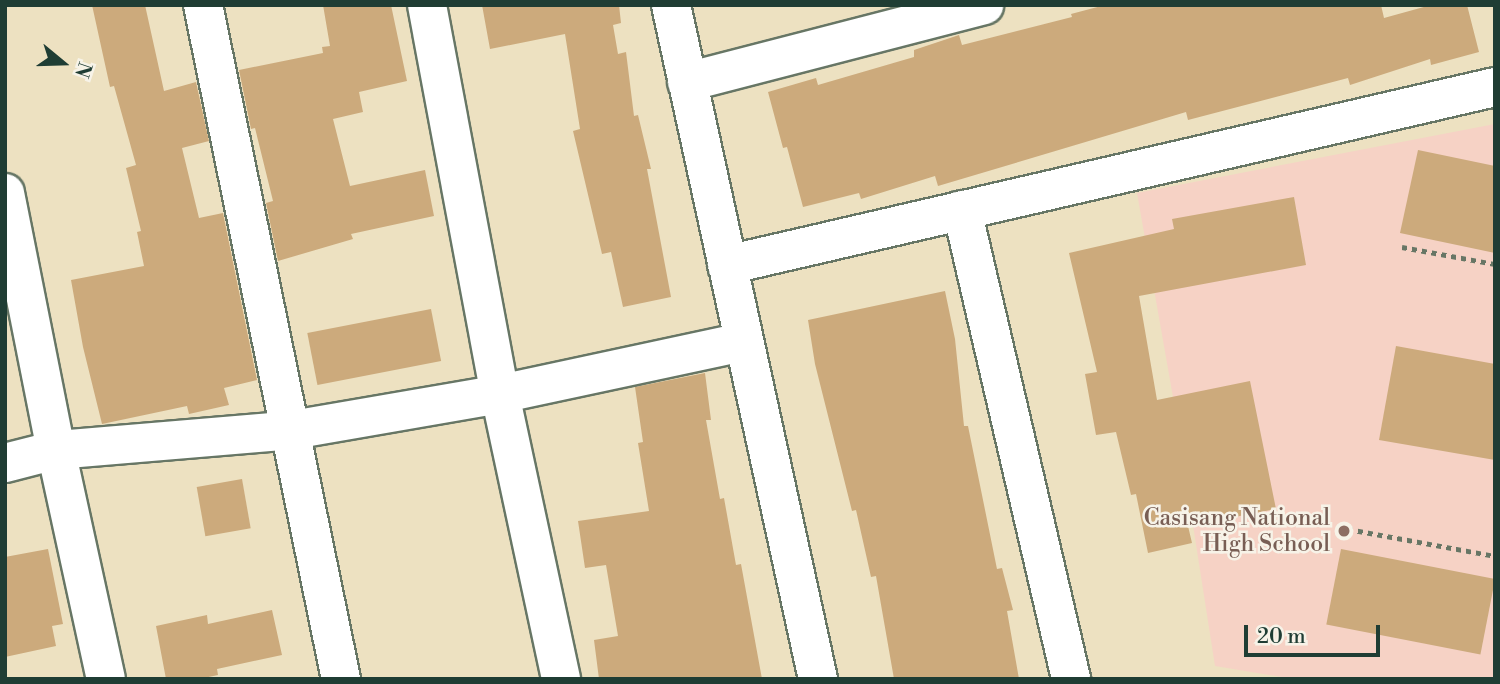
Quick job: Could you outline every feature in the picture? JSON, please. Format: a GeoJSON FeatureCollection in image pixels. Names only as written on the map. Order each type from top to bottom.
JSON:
{"type":"FeatureCollection","features":[{"type":"Feature","properties":{"kind":"street"},"geometry":{"type":"LineString","coordinates":[[203,5],[341,679]]}},
{"type":"Feature","properties":{"kind":"street"},"geometry":{"type":"LineString","coordinates":[[427,5],[500,394],[561,679]]}},
{"type":"Feature","properties":{"kind":"street"},"geometry":{"type":"LineString","coordinates":[[671,5],[818,679]]}},
{"type":"Feature","properties":{"kind":"street"},"geometry":{"type":"LineString","coordinates":[[687,82],[984,5]]}},
{"type":"Feature","properties":{"kind":"street"},"geometry":{"type":"LineString","coordinates":[[727,265],[1495,87]]}},
{"type":"Feature","properties":{"kind":"street"},"geometry":{"type":"LineString","coordinates":[[5,193],[56,450],[106,679]]}},
{"type":"Feature","properties":{"kind":"street"},"geometry":{"type":"LineString","coordinates":[[962,211],[1071,679]]}},
{"type":"Feature","properties":{"kind":"street"},"geometry":{"type":"LineString","coordinates":[[5,463],[56,450],[292,430],[500,394],[743,342]]}},
{"type":"Feature","properties":{"kind":"path"},"geometry":{"type":"LineString","coordinates":[[1402,247],[1495,264]]}},
{"type":"Feature","properties":{"kind":"path"},"geometry":{"type":"LineString","coordinates":[[1348,529],[1495,556]]}},
{"type":"Feature","properties":{"kind":"shaded area","name":"Casisang National High School"},"geometry":{"type":"Polygon","coordinates":[[[1495,124],[1495,679],[1294,679],[1215,666],[1173,397],[1137,193],[1495,124]]]}},
{"type":"Feature","properties":{"kind":"building"},"geometry":{"type":"Polygon","coordinates":[[[92,5],[145,5],[164,91],[196,82],[209,141],[182,148],[199,218],[223,213],[257,380],[224,388],[229,405],[189,414],[187,406],[102,424],[83,347],[71,280],[144,266],[137,232],[141,231],[126,168],[136,165],[114,86],[110,87],[92,5]]]}},
{"type":"Feature","properties":{"kind":"building"},"geometry":{"type":"Polygon","coordinates":[[[323,5],[391,5],[407,81],[359,92],[363,112],[333,119],[350,186],[425,170],[434,216],[351,234],[353,239],[278,261],[266,203],[273,201],[255,128],[251,129],[239,70],[323,53],[322,47],[330,46],[323,5]]]}},
{"type":"Feature","properties":{"kind":"building"},"geometry":{"type":"Polygon","coordinates":[[[482,5],[619,5],[621,23],[613,25],[618,54],[626,52],[634,116],[638,115],[651,169],[647,169],[671,297],[623,307],[611,252],[602,254],[573,131],[580,129],[565,34],[490,49],[482,5]]]}},
{"type":"Feature","properties":{"kind":"building"},"geometry":{"type":"Polygon","coordinates":[[[1105,5],[1381,5],[1384,18],[1431,5],[1467,5],[1479,52],[1431,65],[1430,59],[1350,85],[1348,78],[1188,120],[1186,112],[938,186],[935,176],[861,199],[859,193],[803,207],[787,147],[783,148],[768,92],[816,78],[818,85],[914,57],[914,50],[959,35],[962,45],[1072,17],[1071,14],[1105,5]]]}},
{"type":"Feature","properties":{"kind":"building"},"geometry":{"type":"Polygon","coordinates":[[[1418,150],[1495,166],[1495,253],[1400,233],[1418,150]]]}},
{"type":"Feature","properties":{"kind":"building"},"geometry":{"type":"Polygon","coordinates":[[[1294,197],[1306,265],[1139,296],[1157,400],[1250,381],[1276,509],[1188,526],[1192,543],[1148,553],[1136,494],[1131,495],[1116,432],[1096,435],[1085,374],[1097,372],[1069,253],[1174,229],[1172,219],[1294,197]]]}},
{"type":"Feature","properties":{"kind":"building"},"geometry":{"type":"Polygon","coordinates":[[[945,291],[955,339],[964,426],[968,426],[997,569],[1002,568],[1013,610],[1007,611],[1019,679],[894,679],[876,576],[871,577],[856,510],[852,511],[815,364],[808,320],[945,291]]]}},
{"type":"Feature","properties":{"kind":"building"},"geometry":{"type":"Polygon","coordinates":[[[431,309],[441,361],[317,385],[307,333],[431,309]]]}},
{"type":"Feature","properties":{"kind":"building"},"geometry":{"type":"Polygon","coordinates":[[[1396,346],[1495,364],[1495,460],[1379,440],[1396,346]]]}},
{"type":"Feature","properties":{"kind":"building"},"geometry":{"type":"Polygon","coordinates":[[[705,373],[711,420],[706,420],[720,499],[724,498],[736,565],[741,564],[762,679],[599,679],[594,640],[618,636],[606,565],[585,568],[578,521],[649,511],[638,443],[643,442],[635,387],[705,373]]]}},
{"type":"Feature","properties":{"kind":"building"},"geometry":{"type":"Polygon","coordinates":[[[242,479],[251,528],[205,536],[197,487],[242,479]]]}},
{"type":"Feature","properties":{"kind":"building"},"geometry":{"type":"Polygon","coordinates":[[[48,549],[63,624],[52,626],[56,646],[5,657],[5,557],[48,549]]]}},
{"type":"Feature","properties":{"kind":"building"},"geometry":{"type":"Polygon","coordinates":[[[1341,549],[1495,579],[1480,655],[1326,625],[1341,549]]]}},
{"type":"Feature","properties":{"kind":"building"},"geometry":{"type":"Polygon","coordinates":[[[272,610],[282,655],[217,669],[218,675],[199,679],[166,679],[156,626],[207,615],[208,624],[272,610]]]}},
{"type":"Feature","properties":{"kind":"place","name":"Casisang National High School"},"geometry":{"type":"Point","coordinates":[1344,531]}}]}
